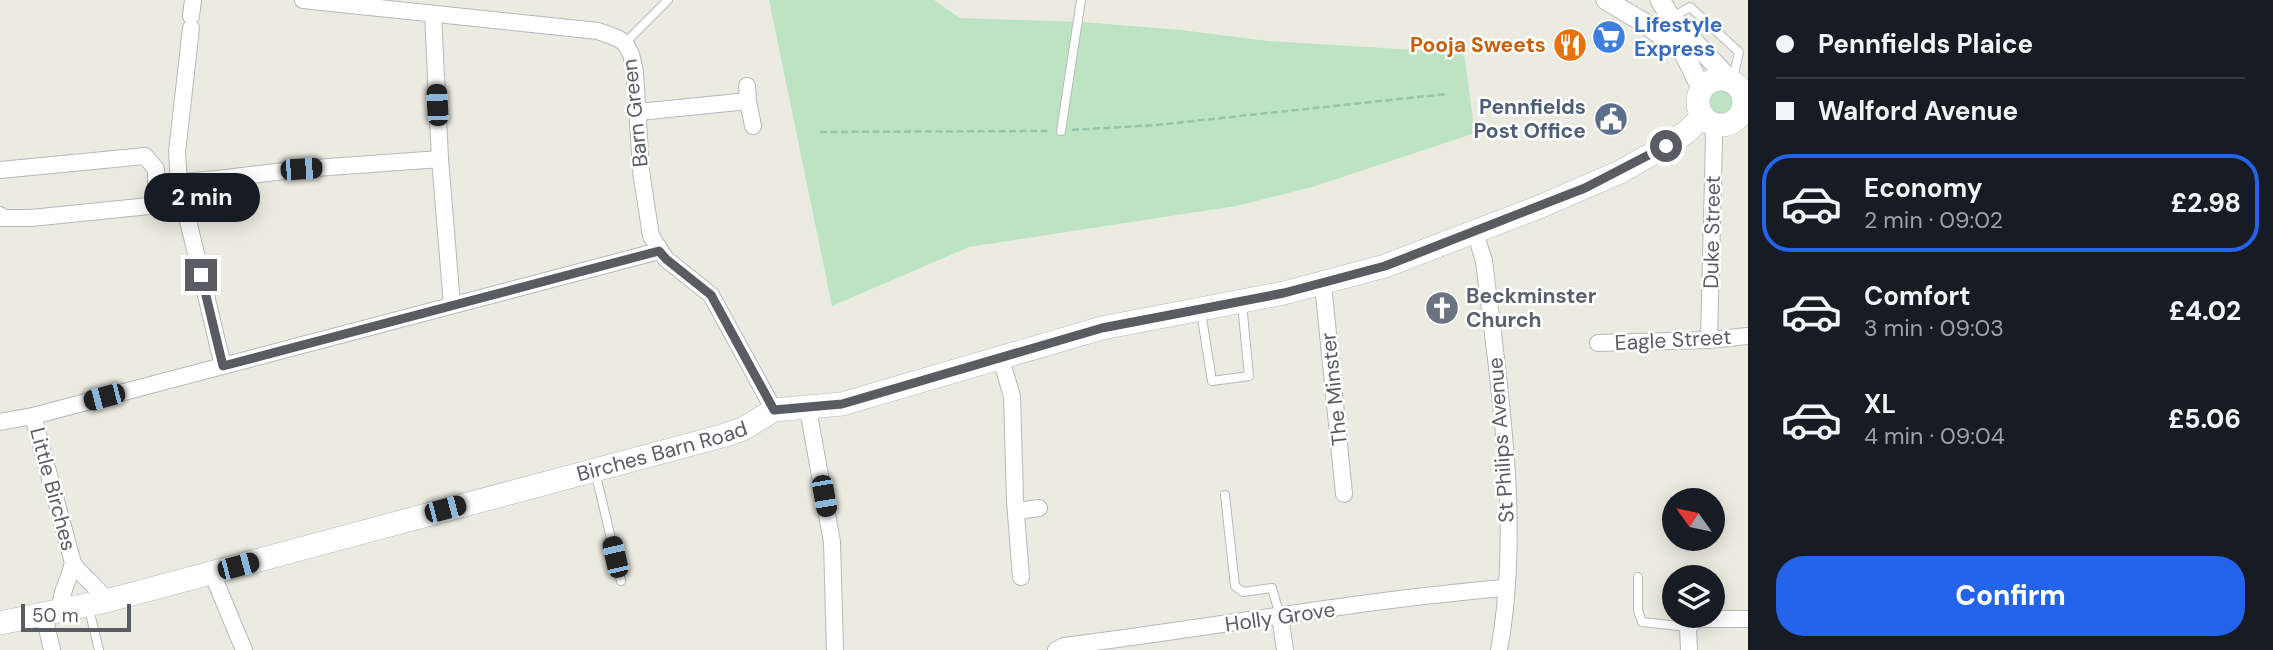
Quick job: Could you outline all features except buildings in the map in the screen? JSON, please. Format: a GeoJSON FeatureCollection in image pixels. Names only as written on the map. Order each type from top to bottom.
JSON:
{"type":"FeatureCollection","features":[{"type":"Feature","properties":{"kind":"main road"},"geometry":{"type":"LineString","coordinates":[[1708,120],[1698,103],[1706,85],[1718,79],[1741,94]]}},
{"type":"Feature","properties":{"kind":"main road","name":"Birches Barn Road"},"geometry":{"type":"LineString","coordinates":[[0,623],[97,603],[722,436],[743,429],[774,410],[842,404],[1102,328],[1242,302],[1323,284],[1385,266],[1619,172],[1708,120],[1727,124],[1734,121],[1740,115],[1741,94]]}},
{"type":"Feature","properties":{"kind":"street","name":"Barn Green"},"geometry":{"type":"LineString","coordinates":[[303,0],[598,31],[625,43],[635,72],[646,208],[651,236],[659,251]]}},
{"type":"Feature","properties":{"kind":"street"},"geometry":{"type":"LineString","coordinates":[[1606,0],[1629,0]]}},
{"type":"Feature","properties":{"kind":"street"},"geometry":{"type":"LineString","coordinates":[[1606,0],[1646,24],[1681,51]]}},
{"type":"Feature","properties":{"kind":"street"},"geometry":{"type":"LineString","coordinates":[[1660,0],[1671,18],[1741,94]]}},
{"type":"Feature","properties":{"kind":"street"},"geometry":{"type":"LineString","coordinates":[[192,15],[177,152],[180,183],[223,366]]}},
{"type":"Feature","properties":{"kind":"street"},"geometry":{"type":"LineString","coordinates":[[433,15],[440,159],[452,305]]}},
{"type":"Feature","properties":{"kind":"street"},"geometry":{"type":"LineString","coordinates":[[1671,18],[1681,51],[1702,90]]}},
{"type":"Feature","properties":{"kind":"street"},"geometry":{"type":"LineString","coordinates":[[639,111],[748,93],[753,125]]}},
{"type":"Feature","properties":{"kind":"street","name":"Duke Street"},"geometry":{"type":"LineString","coordinates":[[1708,120],[1714,139],[1709,340]]}},
{"type":"Feature","properties":{"kind":"street"},"geometry":{"type":"LineString","coordinates":[[0,170],[145,156],[156,169],[157,196],[149,206],[31,218],[2,218],[0,215]]}},
{"type":"Feature","properties":{"kind":"street"},"geometry":{"type":"LineString","coordinates":[[156,184],[301,169],[440,159]]}},
{"type":"Feature","properties":{"kind":"street","name":"St Philips Avenue"},"geometry":{"type":"LineString","coordinates":[[1475,232],[1484,261],[1504,446],[1508,536],[1499,650]]}},
{"type":"Feature","properties":{"kind":"street"},"geometry":{"type":"LineString","coordinates":[[0,422],[33,416],[659,251],[711,295],[774,410]]}},
{"type":"Feature","properties":{"kind":"street","name":"The Minster"},"geometry":{"type":"LineString","coordinates":[[1323,284],[1344,494]]}},
{"type":"Feature","properties":{"kind":"street","name":"Eagle Street"},"geometry":{"type":"LineString","coordinates":[[1598,344],[1748,336]]}},
{"type":"Feature","properties":{"kind":"street"},"geometry":{"type":"LineString","coordinates":[[1000,356],[1013,396],[1021,577]]}},
{"type":"Feature","properties":{"kind":"street"},"geometry":{"type":"LineString","coordinates":[[808,408],[832,542],[835,650]]}},
{"type":"Feature","properties":{"kind":"street","name":"Little Birches"},"geometry":{"type":"LineString","coordinates":[[33,416],[73,563],[100,591],[97,603]]}},
{"type":"Feature","properties":{"kind":"street"},"geometry":{"type":"LineString","coordinates":[[1017,511],[1040,508]]}},
{"type":"Feature","properties":{"kind":"street","name":"Little Birches"},"geometry":{"type":"LineString","coordinates":[[52,613],[73,563]]}},
{"type":"Feature","properties":{"kind":"street"},"geometry":{"type":"LineString","coordinates":[[212,573],[244,650]]}},
{"type":"Feature","properties":{"kind":"street","name":"Holly Grove"},"geometry":{"type":"LineString","coordinates":[[1056,650],[1064,646],[1280,616],[1506,588]]}},
{"type":"Feature","properties":{"kind":"street"},"geometry":{"type":"LineString","coordinates":[[52,613],[52,650]]}},
{"type":"Feature","properties":{"kind":"street"},"geometry":{"type":"LineString","coordinates":[[1280,616],[1285,650]]}},
{"type":"Feature","properties":{"kind":"street"},"geometry":{"type":"LineString","coordinates":[[1725,619],[1748,619]]}},
{"type":"Feature","properties":{"kind":"street"},"geometry":{"type":"LineString","coordinates":[[1689,628],[1689,650]]}},
{"type":"Feature","properties":{"kind":"lane"},"geometry":{"type":"LineString","coordinates":[[625,43],[668,0]]}},
{"type":"Feature","properties":{"kind":"lane"},"geometry":{"type":"LineString","coordinates":[[1061,131],[1082,0]]}},
{"type":"Feature","properties":{"kind":"lane"},"geometry":{"type":"LineString","coordinates":[[1201,309],[1212,381],[1249,376],[1242,302]]}},
{"type":"Feature","properties":{"kind":"lane"},"geometry":{"type":"LineString","coordinates":[[595,469],[621,581]]}},
{"type":"Feature","properties":{"kind":"lane"},"geometry":{"type":"LineString","coordinates":[[1224,495],[1235,586],[1243,592],[1272,588],[1280,616]]}},
{"type":"Feature","properties":{"kind":"lane"},"geometry":{"type":"LineString","coordinates":[[1638,577],[1638,610],[1642,622],[1662,624]]}},
{"type":"Feature","properties":{"kind":"lane"},"geometry":{"type":"LineString","coordinates":[[97,603],[99,650]]}},
{"type":"Feature","properties":{"kind":"path"},"geometry":{"type":"LineString","coordinates":[[820,132],[1061,131],[1156,125],[1446,94]]}},
{"type":"Feature","properties":{"kind":"green space"},"geometry":{"type":"Polygon","coordinates":[[[769,0],[934,0],[960,18],[1082,22],[1181,30],[1268,41],[1464,53],[1475,133],[1312,187],[1236,206],[969,247],[832,306],[769,0]]]}},
{"type":"Feature","properties":{"kind":"green space"},"geometry":{"type":"Polygon","coordinates":[[[1720,85],[1731,90],[1736,101],[1731,112],[1720,117],[1709,112],[1704,101],[1709,90],[1720,85]]]}},
{"type":"Feature","properties":{"kind":"place","name":"Lifestyle Express"},"geometry":{"type":"Point","coordinates":[1609,37]}},
{"type":"Feature","properties":{"kind":"place","name":"Pooja Sweets"},"geometry":{"type":"Point","coordinates":[1570,45]}},
{"type":"Feature","properties":{"kind":"place","name":"Pennfields Post Office"},"geometry":{"type":"Point","coordinates":[1611,119]}},
{"type":"Feature","properties":{"kind":"place","name":"Beckminster Church"},"geometry":{"type":"Point","coordinates":[1442,308]}},
{"type":"Feature","properties":{"kind":"route"},"geometry":{"type":"LineString","coordinates":[[201,275],[223,366],[659,251],[711,295],[774,410],[826,407],[1102,328],[1284,293],[1385,266],[1585,188],[1666,146]]}}]}
